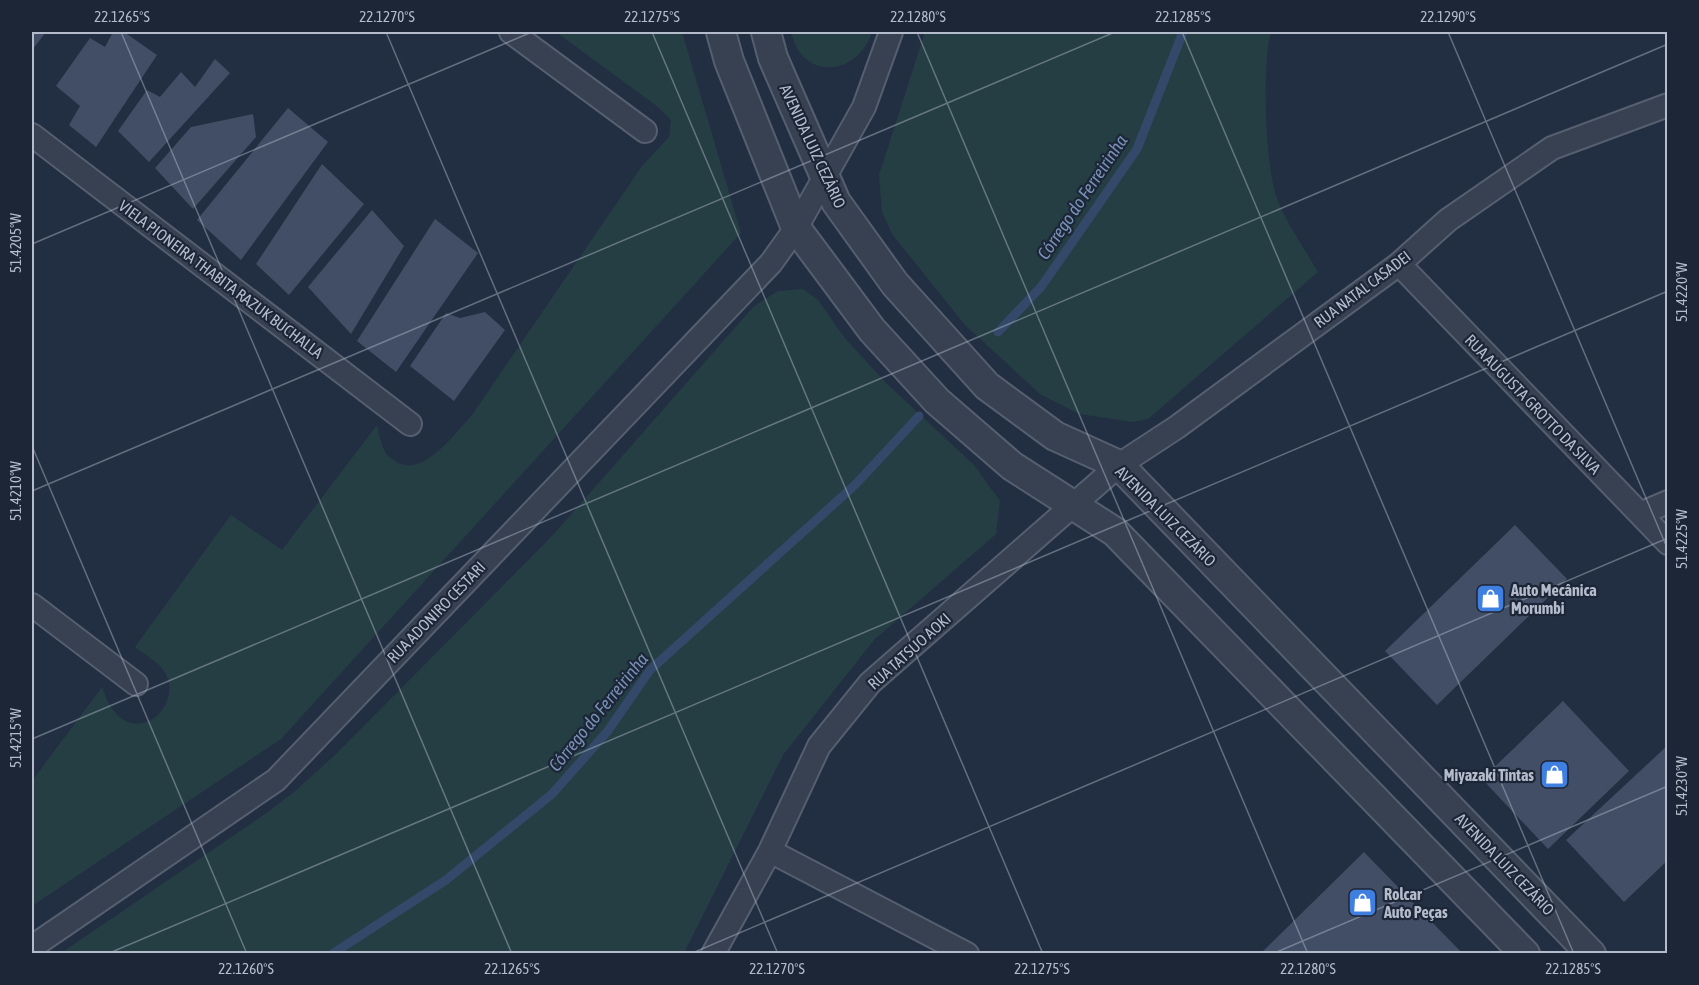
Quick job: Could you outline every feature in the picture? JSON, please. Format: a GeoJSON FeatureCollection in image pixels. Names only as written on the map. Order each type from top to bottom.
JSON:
{"type":"FeatureCollection","features":[{"type":"Feature","properties":{"kind":"street"},"geometry":{"type":"LineString","coordinates":[[511,32],[645,131]]}},
{"type":"Feature","properties":{"kind":"street"},"geometry":{"type":"LineString","coordinates":[[721,32],[729,62],[796,228],[872,330],[937,401],[1012,466],[1115,532],[1525,954]]}},
{"type":"Feature","properties":{"kind":"street","name":"AVENIDA LUIZ CEZÁRIO"},"geometry":{"type":"LineString","coordinates":[[766,32],[773,58],[836,202],[895,284],[987,386],[1055,436],[1119,465],[1591,954]]}},
{"type":"Feature","properties":{"kind":"street","name":"RUA ADONIRO CESTARI"},"geometry":{"type":"LineString","coordinates":[[32,946],[276,780],[771,263],[796,228],[864,107],[891,32]]}},
{"type":"Feature","properties":{"kind":"street","name":"RUA NATAL CASADEI"},"geometry":{"type":"LineString","coordinates":[[1075,506],[1119,465],[1177,427],[1399,264],[1448,220],[1552,148],[1668,105]]}},
{"type":"Feature","properties":{"kind":"street","name":"VIELA PIONEIRA THABITA RAZUK BUCHALLA"},"geometry":{"type":"LineString","coordinates":[[32,135],[410,424]]}},
{"type":"Feature","properties":{"kind":"street","name":"RUA AUGUSTA GROTTO DA SILVA"},"geometry":{"type":"LineString","coordinates":[[1399,264],[1668,543]]}},
{"type":"Feature","properties":{"kind":"street"},"geometry":{"type":"LineString","coordinates":[[1640,514],[1668,502]]}},
{"type":"Feature","properties":{"kind":"street","name":"RUA TATSUO AOKI"},"geometry":{"type":"LineString","coordinates":[[713,954],[770,851],[819,746],[870,683],[1075,506]]}},
{"type":"Feature","properties":{"kind":"street"},"geometry":{"type":"LineString","coordinates":[[32,605],[136,684]]}},
{"type":"Feature","properties":{"kind":"street"},"geometry":{"type":"LineString","coordinates":[[770,851],[967,954]]}},
{"type":"Feature","properties":{"kind":"green space"},"geometry":{"type":"Polygon","coordinates":[[[556,32],[682,32],[741,233],[281,739],[32,906],[32,781],[102,687],[112,709],[125,720],[138,724],[151,720],[161,712],[168,699],[169,685],[164,671],[135,647],[231,515],[282,550],[377,425],[385,452],[395,461],[405,465],[416,464],[438,451],[472,415],[642,166],[669,137],[671,120],[658,107],[556,32]]]}},
{"type":"Feature","properties":{"kind":"green space"},"geometry":{"type":"Polygon","coordinates":[[[791,32],[872,32],[865,47],[855,58],[843,65],[830,67],[818,65],[806,59],[797,48],[791,32]]]}},
{"type":"Feature","properties":{"kind":"green space"},"geometry":{"type":"Polygon","coordinates":[[[925,32],[1271,32],[1266,66],[1266,114],[1272,181],[1284,214],[1318,272],[1148,419],[1133,422],[1079,414],[1040,394],[964,324],[892,234],[882,212],[879,175],[925,32]]]}},
{"type":"Feature","properties":{"kind":"green space"},"geometry":{"type":"Polygon","coordinates":[[[803,289],[818,300],[844,337],[885,382],[974,465],[1000,501],[996,534],[874,640],[783,755],[684,953],[61,953],[294,792],[336,754],[553,535],[754,306],[778,291],[803,289]]]}},
{"type":"Feature","properties":{"kind":"building"},"geometry":{"type":"Polygon","coordinates":[[[32,32],[46,32],[32,50],[32,32]]]}},
{"type":"Feature","properties":{"kind":"building"},"geometry":{"type":"Polygon","coordinates":[[[113,32],[124,32],[157,55],[96,147],[69,125],[80,106],[56,86],[90,38],[105,47],[113,32]]]}},
{"type":"Feature","properties":{"kind":"building"},"geometry":{"type":"Polygon","coordinates":[[[215,59],[230,73],[149,162],[118,131],[147,90],[160,97],[181,72],[195,87],[215,59]]]}},
{"type":"Feature","properties":{"kind":"building"},"geometry":{"type":"Polygon","coordinates":[[[288,108],[328,142],[241,260],[197,220],[288,108]]]}},
{"type":"Feature","properties":{"kind":"building"},"geometry":{"type":"Polygon","coordinates":[[[253,114],[256,137],[193,209],[155,168],[191,127],[253,114]]]}},
{"type":"Feature","properties":{"kind":"building"},"geometry":{"type":"Polygon","coordinates":[[[322,164],[364,204],[289,295],[256,264],[322,164]]]}},
{"type":"Feature","properties":{"kind":"building"},"geometry":{"type":"Polygon","coordinates":[[[372,210],[404,246],[351,334],[308,287],[372,210]]]}},
{"type":"Feature","properties":{"kind":"building"},"geometry":{"type":"Polygon","coordinates":[[[435,219],[478,253],[396,372],[357,341],[435,219]]]}},
{"type":"Feature","properties":{"kind":"building"},"geometry":{"type":"Polygon","coordinates":[[[485,312],[505,330],[454,401],[410,366],[446,313],[460,318],[485,312]]]}},
{"type":"Feature","properties":{"kind":"building"},"geometry":{"type":"Polygon","coordinates":[[[1515,525],[1567,579],[1437,705],[1385,651],[1515,525]]]}},
{"type":"Feature","properties":{"kind":"building","name":"Miyazaki Tintas"},"geometry":{"type":"Polygon","coordinates":[[[1563,701],[1629,771],[1548,849],[1482,779],[1563,701]]]}},
{"type":"Feature","properties":{"kind":"building"},"geometry":{"type":"Polygon","coordinates":[[[1668,745],[1668,860],[1624,902],[1566,840],[1668,745]]]}},
{"type":"Feature","properties":{"kind":"building","name":"Rolcar Auto Peças"},"geometry":{"type":"Polygon","coordinates":[[[1364,852],[1463,954],[1260,954],[1364,852]]]}},
{"type":"Feature","properties":{"kind":"waterway","name":"Córrego do Ferreirinha"},"geometry":{"type":"LineString","coordinates":[[998,332],[1041,287],[1137,149],[1183,32]]}},
{"type":"Feature","properties":{"kind":"waterway","name":"Córrego do Ferreirinha"},"geometry":{"type":"LineString","coordinates":[[332,954],[446,880],[552,794],[607,732],[650,670],[855,485],[919,416]]}},
{"type":"Feature","properties":{"kind":"place","name":"Auto Mecânica Morumbi"},"geometry":{"type":"Point","coordinates":[1490,599]}},
{"type":"Feature","properties":{"kind":"place","name":"Miyazaki Tintas"},"geometry":{"type":"Point","coordinates":[1555,775]}},
{"type":"Feature","properties":{"kind":"place","name":"Rolcar Auto Peças"},"geometry":{"type":"Point","coordinates":[1363,903]}}]}
